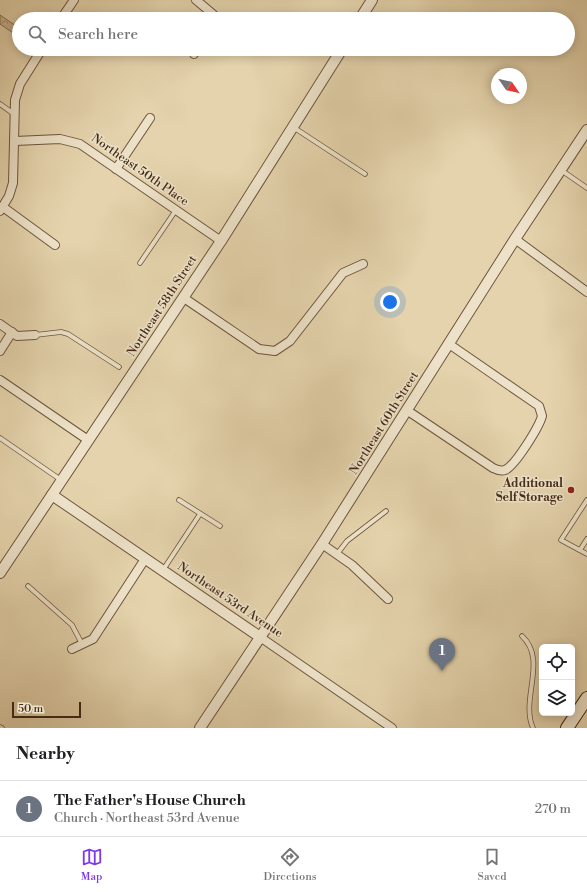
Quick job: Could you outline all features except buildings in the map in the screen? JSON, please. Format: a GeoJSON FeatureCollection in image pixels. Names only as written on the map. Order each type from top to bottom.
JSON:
{"type":"FeatureCollection","features":[{"type":"Feature","properties":{"kind":"main road"},"geometry":{"type":"LineString","coordinates":[[567,728],[587,698]]}},
{"type":"Feature","properties":{"kind":"street"},"geometry":{"type":"LineString","coordinates":[[66,12],[74,0]]}},
{"type":"Feature","properties":{"kind":"street"},"geometry":{"type":"LineString","coordinates":[[196,0],[209,12]]}},
{"type":"Feature","properties":{"kind":"street"},"geometry":{"type":"LineString","coordinates":[[364,12],[372,0]]}},
{"type":"Feature","properties":{"kind":"street"},"geometry":{"type":"LineString","coordinates":[[38,56],[20,84],[15,100],[13,183],[2,209],[55,245]]}},
{"type":"Feature","properties":{"kind":"street","name":"Northeast 58th Street"},"geometry":{"type":"LineString","coordinates":[[0,573],[184,298],[338,56]]}},
{"type":"Feature","properties":{"kind":"street"},"geometry":{"type":"LineString","coordinates":[[116,170],[150,118]]}},
{"type":"Feature","properties":{"kind":"street","name":"Northeast 60th Street"},"geometry":{"type":"LineString","coordinates":[[200,728],[322,544],[408,411],[515,239],[587,130]]}},
{"type":"Feature","properties":{"kind":"street","name":"Northeast 50th Place"},"geometry":{"type":"LineString","coordinates":[[15,141],[60,139],[80,144],[221,241]]}},
{"type":"Feature","properties":{"kind":"street"},"geometry":{"type":"LineString","coordinates":[[515,239],[587,292]]}},
{"type":"Feature","properties":{"kind":"street"},"geometry":{"type":"LineString","coordinates":[[184,298],[258,349],[275,351],[290,341],[343,274],[363,264]]}},
{"type":"Feature","properties":{"kind":"street"},"geometry":{"type":"LineString","coordinates":[[0,324],[17,336],[35,335]]}},
{"type":"Feature","properties":{"kind":"street"},"geometry":{"type":"LineString","coordinates":[[0,350],[12,332]]}},
{"type":"Feature","properties":{"kind":"street"},"geometry":{"type":"LineString","coordinates":[[408,411],[493,468],[504,470],[513,464],[538,426],[542,416],[541,410],[536,403],[449,344]]}},
{"type":"Feature","properties":{"kind":"street"},"geometry":{"type":"LineString","coordinates":[[0,380],[88,440]]}},
{"type":"Feature","properties":{"kind":"street","name":"Northeast 53rd Avenue"},"geometry":{"type":"LineString","coordinates":[[52,495],[392,728]]}},
{"type":"Feature","properties":{"kind":"street"},"geometry":{"type":"LineString","coordinates":[[322,544],[372,583],[388,600]]}},
{"type":"Feature","properties":{"kind":"street"},"geometry":{"type":"LineString","coordinates":[[72,649],[93,639],[145,559]]}},
{"type":"Feature","properties":{"kind":"lane"},"geometry":{"type":"LineString","coordinates":[[0,104],[14,114]]}},
{"type":"Feature","properties":{"kind":"lane"},"geometry":{"type":"LineString","coordinates":[[293,126],[365,174]]}},
{"type":"Feature","properties":{"kind":"lane"},"geometry":{"type":"LineString","coordinates":[[561,170],[587,188]]}},
{"type":"Feature","properties":{"kind":"lane"},"geometry":{"type":"LineString","coordinates":[[140,263],[176,210]]}},
{"type":"Feature","properties":{"kind":"lane"},"geometry":{"type":"LineString","coordinates":[[35,335],[61,332],[68,334],[119,367]]}},
{"type":"Feature","properties":{"kind":"lane"},"geometry":{"type":"LineString","coordinates":[[0,438],[62,481]]}},
{"type":"Feature","properties":{"kind":"lane"},"geometry":{"type":"LineString","coordinates":[[180,500],[220,526]]}},
{"type":"Feature","properties":{"kind":"lane"},"geometry":{"type":"LineString","coordinates":[[587,500],[561,540],[587,554]]}},
{"type":"Feature","properties":{"kind":"lane"},"geometry":{"type":"LineString","coordinates":[[336,554],[347,541],[386,511]]}},
{"type":"Feature","properties":{"kind":"lane"},"geometry":{"type":"LineString","coordinates":[[163,571],[200,514]]}},
{"type":"Feature","properties":{"kind":"lane"},"geometry":{"type":"LineString","coordinates":[[580,550],[587,539]]}},
{"type":"Feature","properties":{"kind":"lane"},"geometry":{"type":"LineString","coordinates":[[28,586],[72,625],[82,644]]}},
{"type":"Feature","properties":{"kind":"lane"},"geometry":{"type":"LineString","coordinates":[[522,636],[529,643],[533,652],[530,712],[533,728]]}},
{"type":"Feature","properties":{"kind":"green space"},"geometry":{"type":"Polygon","coordinates":[[[0,15],[12,23],[12,32],[0,24],[0,15]]]}},
{"type":"Feature","properties":{"kind":"place","name":"Additional Self Storage"},"geometry":{"type":"Point","coordinates":[571,490]}},
{"type":"Feature","properties":{"kind":"place","name":"The Father's House Church"},"geometry":{"type":"Point","coordinates":[442,671]}}]}
